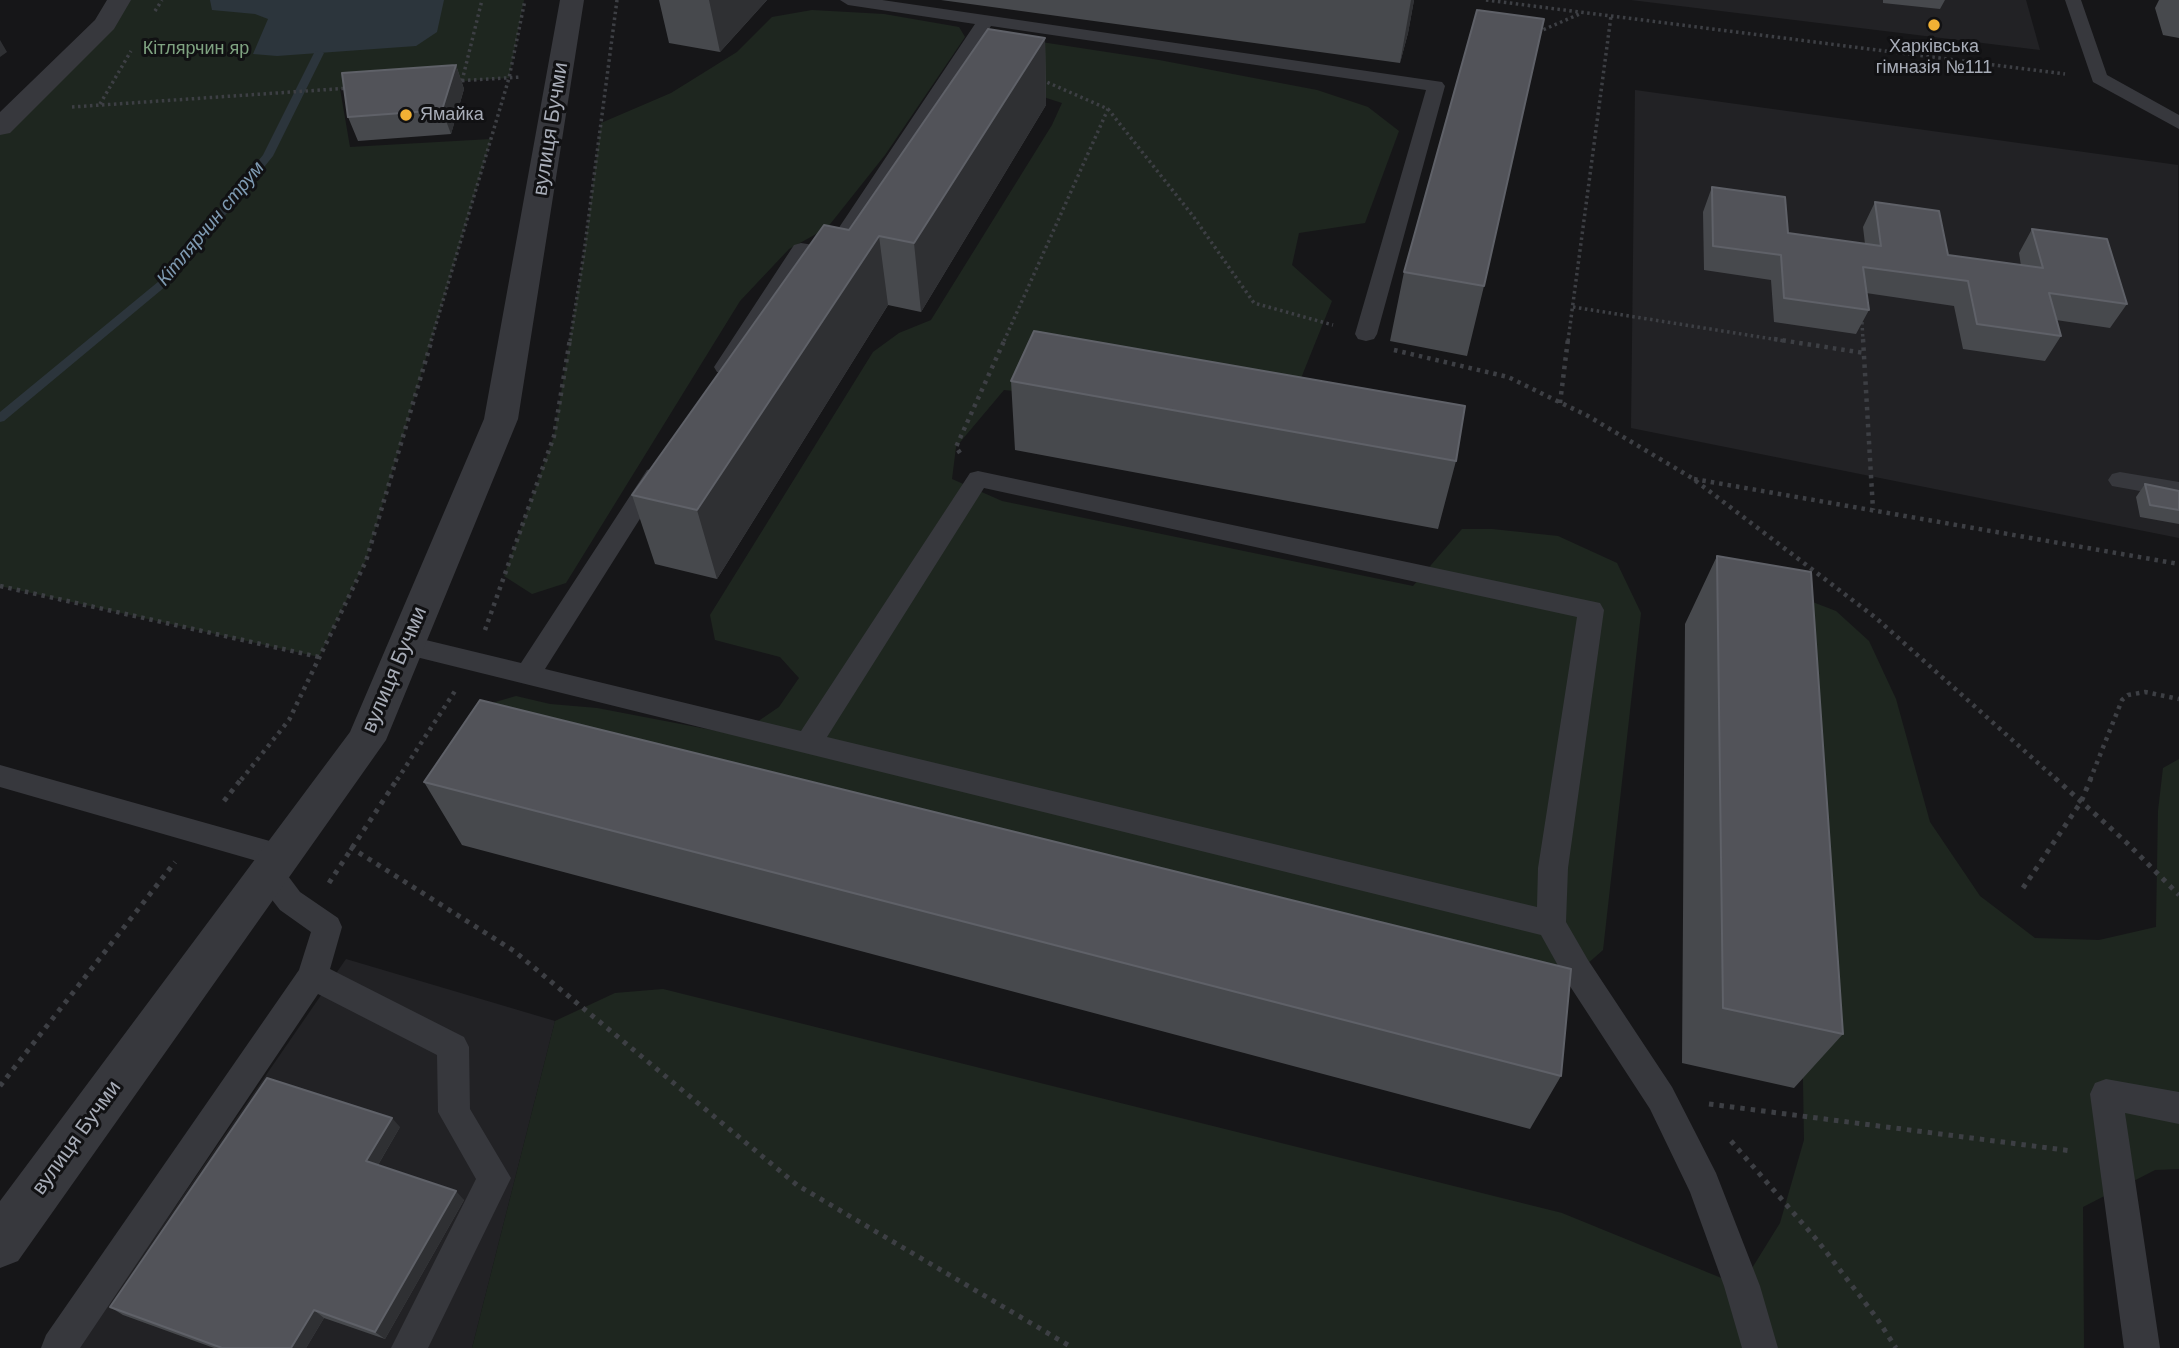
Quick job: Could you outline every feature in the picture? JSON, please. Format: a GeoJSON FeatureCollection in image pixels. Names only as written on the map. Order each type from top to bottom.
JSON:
{"type":"FeatureCollection","features":[{"type":"Feature","properties":{"kind":"street"},"geometry":{"type":"LineString","coordinates":[[9,119],[105,24],[119,0]]}},
{"type":"Feature","properties":{"kind":"street","name":"вулиця Бучми"},"geometry":{"type":"LineString","coordinates":[[0,1243],[366,740],[501,419],[572,0]]}},
{"type":"Feature","properties":{"kind":"lane"},"geometry":{"type":"LineString","coordinates":[[848,0],[1436,86],[1366,334]]}},
{"type":"Feature","properties":{"kind":"lane"},"geometry":{"type":"LineString","coordinates":[[2073,0],[2099,78],[2179,123]]}},
{"type":"Feature","properties":{"kind":"lane"},"geometry":{"type":"LineString","coordinates":[[712,387],[801,249],[831,254],[985,22]]}},
{"type":"Feature","properties":{"kind":"lane"},"geometry":{"type":"LineString","coordinates":[[527,674],[668,456]]}},
{"type":"Feature","properties":{"kind":"lane"},"geometry":{"type":"LineString","coordinates":[[808,743],[978,479],[1591,610],[1553,868],[1551,924],[1577,970],[1667,1110],[1704,1185],[1742,1286],[1760,1348]]}},
{"type":"Feature","properties":{"kind":"lane"},"geometry":{"type":"LineString","coordinates":[[2120,480],[2179,490]]}},
{"type":"Feature","properties":{"kind":"lane"},"geometry":{"type":"LineString","coordinates":[[405,645],[1551,924]]}},
{"type":"Feature","properties":{"kind":"lane"},"geometry":{"type":"LineString","coordinates":[[0,776],[198,832],[275,865],[290,901],[327,928],[313,976],[59,1348]]}},
{"type":"Feature","properties":{"kind":"lane"},"geometry":{"type":"LineString","coordinates":[[313,976],[453,1047],[454,1112],[494,1178],[409,1348]]}},
{"type":"Feature","properties":{"kind":"lane"},"geometry":{"type":"LineString","coordinates":[[2142,1348],[2106,1094],[2179,1108]]}},
{"type":"Feature","properties":{"kind":"path"},"geometry":{"type":"LineString","coordinates":[[462,81],[482,0]]}},
{"type":"Feature","properties":{"kind":"path"},"geometry":{"type":"LineString","coordinates":[[0,1086],[289,720],[366,561],[509,78],[525,0]]}},
{"type":"Feature","properties":{"kind":"path"},"geometry":{"type":"LineString","coordinates":[[474,662],[554,436],[584,253],[617,0]]}},
{"type":"Feature","properties":{"kind":"path"},"geometry":{"type":"LineString","coordinates":[[1486,0],[2099,78]]}},
{"type":"Feature","properties":{"kind":"path"},"geometry":{"type":"LineString","coordinates":[[1532,34],[1582,12]]}},
{"type":"Feature","properties":{"kind":"path"},"geometry":{"type":"LineString","coordinates":[[1560,403],[1611,16]]}},
{"type":"Feature","properties":{"kind":"path"},"geometry":{"type":"LineString","coordinates":[[449,82],[560,75]]}},
{"type":"Feature","properties":{"kind":"path"},"geometry":{"type":"LineString","coordinates":[[1031,76],[1108,108],[1193,216],[1254,303],[1366,334],[1382,347],[1508,377],[1560,403],[1692,478],[1876,618],[2081,802],[2179,895]]}},
{"type":"Feature","properties":{"kind":"path"},"geometry":{"type":"LineString","coordinates":[[9,119],[352,88]]}},
{"type":"Feature","properties":{"kind":"path"},"geometry":{"type":"LineString","coordinates":[[978,479],[956,447],[1108,108]]}},
{"type":"Feature","properties":{"kind":"path"},"geometry":{"type":"LineString","coordinates":[[1573,307],[1864,353]]}},
{"type":"Feature","properties":{"kind":"path"},"geometry":{"type":"LineString","coordinates":[[1862,322],[1873,510]]}},
{"type":"Feature","properties":{"kind":"path"},"geometry":{"type":"LineString","coordinates":[[1692,478],[2179,564]]}},
{"type":"Feature","properties":{"kind":"path"},"geometry":{"type":"LineString","coordinates":[[0,586],[319,657]]}},
{"type":"Feature","properties":{"kind":"path"},"geometry":{"type":"LineString","coordinates":[[2023,888],[2081,802],[2122,700],[2129,695],[2146,692],[2179,699]]}},
{"type":"Feature","properties":{"kind":"path"},"geometry":{"type":"LineString","coordinates":[[307,820],[514,951],[797,1185],[1073,1348]]}},
{"type":"Feature","properties":{"kind":"path"},"geometry":{"type":"LineString","coordinates":[[1707,1112],[1699,1103],[2115,1156]]}},
{"type":"Feature","properties":{"kind":"path"},"geometry":{"type":"LineString","coordinates":[[1723,1131],[1817,1240],[1876,1317],[1896,1348]]}},
{"type":"Feature","properties":{"kind":"shaded area"},"geometry":{"type":"Polygon","coordinates":[[[210,0],[444,0],[437,32],[416,46],[277,56],[253,54],[268,19],[255,14],[212,10],[210,0]]]}},
{"type":"Feature","properties":{"kind":"shaded area","name":"Харківська гімназія №111"},"geometry":{"type":"Polygon","coordinates":[[[1631,0],[2026,0],[2040,50],[1631,0]]]}},
{"type":"Feature","properties":{"kind":"shaded area"},"geometry":{"type":"Polygon","coordinates":[[[1635,90],[2178,165],[2179,538],[1631,428],[1635,90]]]}},
{"type":"Feature","properties":{"kind":"shaded area"},"geometry":{"type":"Polygon","coordinates":[[[346,959],[555,1021],[472,1348],[78,1348],[346,959]]]}},
{"type":"Feature","properties":{"kind":"green space","name":"Кітлярчин яр"},"geometry":{"type":"Polygon","coordinates":[[[119,0],[524,0],[509,78],[340,89],[350,147],[491,139],[366,560],[319,657],[0,586],[0,126],[119,0]]]}},
{"type":"Feature","properties":{"kind":"green space"},"geometry":{"type":"Polygon","coordinates":[[[812,10],[884,14],[959,27],[965,37],[885,155],[827,228],[789,249],[740,301],[566,583],[532,594],[504,576],[554,436],[584,253],[601,123],[671,93],[737,52],[772,17],[812,10]]]}},
{"type":"Feature","properties":{"kind":"green space"},"geometry":{"type":"Polygon","coordinates":[[[1028,40],[1159,60],[1317,90],[1368,107],[1399,131],[1365,223],[1299,233],[1292,265],[1332,301],[1285,418],[1004,390],[956,447],[952,479],[1002,501],[1413,586],[1462,529],[1492,529],[1558,536],[1617,563],[1641,613],[1603,950],[1537,1008],[470,719],[492,703],[516,696],[550,704],[597,708],[738,735],[779,707],[799,678],[780,657],[715,640],[710,615],[873,352],[899,333],[931,320],[1052,125],[1062,103],[985,78],[1028,40]]]}},
{"type":"Feature","properties":{"kind":"green space"},"geometry":{"type":"Polygon","coordinates":[[[1810,601],[1836,611],[1869,641],[1896,699],[1930,822],[1980,896],[2035,938],[2099,940],[2156,927],[2158,811],[2163,768],[2179,759],[2179,1169],[2155,1170],[2083,1207],[2084,1348],[472,1348],[555,1021],[615,993],[663,989],[1562,1213],[1741,1286],[1780,1223],[1804,1140],[1801,959],[1810,601]]]}},
{"type":"Feature","properties":{"kind":"building"},"geometry":{"type":"Polygon","coordinates":[[[1477,10],[1544,19],[1484,286],[1404,272],[1477,10]]]}},
{"type":"Feature","properties":{"kind":"building"},"geometry":{"type":"Polygon","coordinates":[[[988,29],[1045,38],[914,243],[879,236],[697,510],[632,495],[824,225],[849,230],[988,29]]]}},
{"type":"Feature","properties":{"kind":"building"},"geometry":{"type":"Polygon","coordinates":[[[456,65],[442,110],[348,117],[342,73],[456,65]]]}},
{"type":"Feature","properties":{"kind":"building"},"geometry":{"type":"Polygon","coordinates":[[[1712,187],[1785,197],[1788,233],[1881,246],[1875,202],[1939,211],[1948,255],[2043,268],[2032,229],[2107,239],[2127,304],[2049,293],[2061,336],[1977,324],[1968,281],[1863,267],[1869,310],[1784,298],[1781,255],[1713,246],[1712,187]]]}},
{"type":"Feature","properties":{"kind":"building"},"geometry":{"type":"Polygon","coordinates":[[[1034,331],[1465,406],[1456,461],[1011,381],[1034,331]]]}},
{"type":"Feature","properties":{"kind":"building"},"geometry":{"type":"Polygon","coordinates":[[[2145,484],[2179,491],[2179,510],[2150,505],[2145,484]]]}},
{"type":"Feature","properties":{"kind":"building"},"geometry":{"type":"Polygon","coordinates":[[[1717,556],[1811,572],[1843,1034],[1723,1008],[1717,556]]]}},
{"type":"Feature","properties":{"kind":"building"},"geometry":{"type":"Polygon","coordinates":[[[480,700],[1571,969],[1561,1076],[424,782],[480,700]]]}},
{"type":"Feature","properties":{"kind":"building"},"geometry":{"type":"Polygon","coordinates":[[[267,1078],[392,1118],[366,1161],[456,1191],[375,1332],[314,1310],[291,1348],[222,1348],[110,1307],[267,1078]]]}},
{"type":"Feature","properties":{"kind":"waterway","name":"Кітлярчин струм"},"geometry":{"type":"LineString","coordinates":[[0,418],[168,279],[268,156],[319,53]]}},
{"type":"Feature","properties":{"kind":"place","name":"Харківська гімназія №111"},"geometry":{"type":"Point","coordinates":[1934,25]}},
{"type":"Feature","properties":{"kind":"place","name":"Ямайка"},"geometry":{"type":"Point","coordinates":[406,115]}}]}
